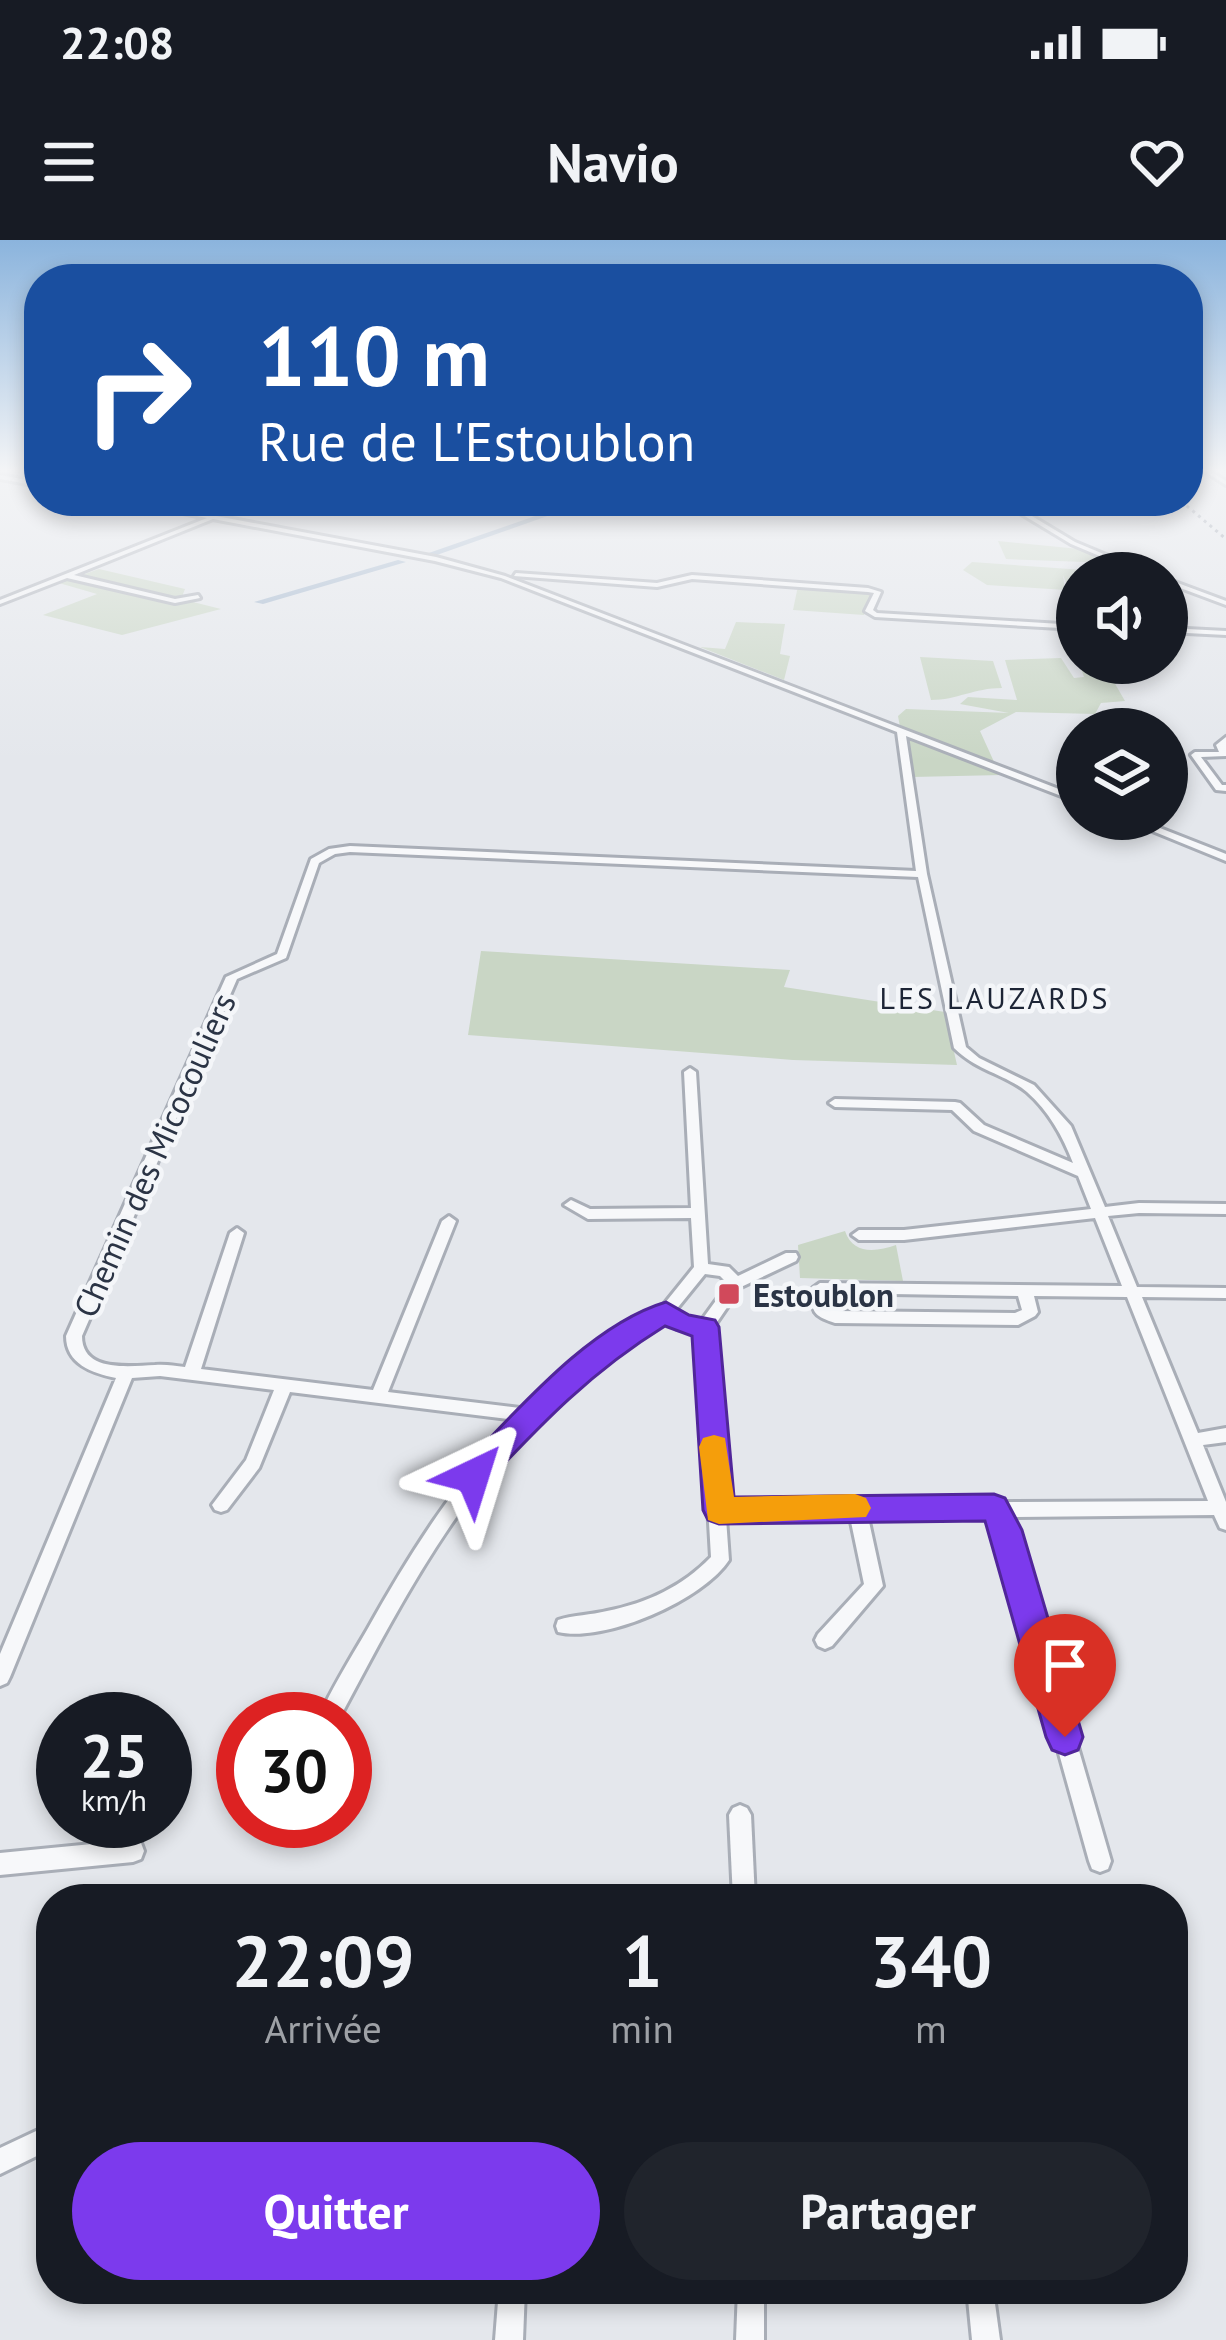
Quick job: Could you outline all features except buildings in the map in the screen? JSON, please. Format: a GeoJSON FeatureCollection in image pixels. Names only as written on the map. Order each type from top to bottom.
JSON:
{"type":"FeatureCollection","features":[{"type":"Feature","properties":{"kind":"street"},"geometry":{"type":"LineString","coordinates":[[0,602],[93,565]]}},
{"type":"Feature","properties":{"kind":"street"},"geometry":{"type":"LineString","coordinates":[[452,565],[649,585],[692,577],[868,590],[878,592],[869,610],[872,615],[1056,626]]}},
{"type":"Feature","properties":{"kind":"street"},"geometry":{"type":"LineString","coordinates":[[483,571],[1056,791]]}},
{"type":"Feature","properties":{"kind":"street"},"geometry":{"type":"LineString","coordinates":[[65,576],[175,601],[198,597]]}},
{"type":"Feature","properties":{"kind":"street"},"geometry":{"type":"LineString","coordinates":[[522,583],[533,576]]}},
{"type":"Feature","properties":{"kind":"street"},"geometry":{"type":"LineString","coordinates":[[1188,589],[1226,603]]}},
{"type":"Feature","properties":{"kind":"street"},"geometry":{"type":"LineString","coordinates":[[1188,631],[1226,633]]}},
{"type":"Feature","properties":{"kind":"street"},"geometry":{"type":"LineString","coordinates":[[719,1510],[994,1508],[1223,1515],[1066,1130],[1030,1088],[975,1061],[960,1048],[922,874],[901,731]]}},
{"type":"Feature","properties":{"kind":"street"},"geometry":{"type":"LineString","coordinates":[[1226,740],[1220,745],[1224,754],[1196,755],[1219,788],[1226,788]]}},
{"type":"Feature","properties":{"kind":"street"},"geometry":{"type":"LineString","coordinates":[[1182,840],[1226,858]]}},
{"type":"Feature","properties":{"kind":"street"},"geometry":{"type":"LineString","coordinates":[[1207,850],[1226,844]]}},
{"type":"Feature","properties":{"kind":"street","name":"Chemin des Micocouliers"},"geometry":{"type":"LineString","coordinates":[[126,1374],[80,1359],[74,1336],[232,977],[282,956],[315,861],[321,856],[350,849],[922,874]]}},
{"type":"Feature","properties":{"kind":"street"},"geometry":{"type":"LineString","coordinates":[[343,1692],[449,1505],[529,1415],[614,1344],[666,1312],[701,1268],[690,1072]]}},
{"type":"Feature","properties":{"kind":"street"},"geometry":{"type":"LineString","coordinates":[[835,1103],[956,1106],[979,1127],[1085,1174]]}},
{"type":"Feature","properties":{"kind":"street"},"geometry":{"type":"LineString","coordinates":[[571,1205],[588,1214],[698,1213]]}},
{"type":"Feature","properties":{"kind":"street"},"geometry":{"type":"LineString","coordinates":[[859,1234],[904,1235],[1101,1212],[1226,1209]]}},
{"type":"Feature","properties":{"kind":"street"},"geometry":{"type":"LineString","coordinates":[[378,1397],[449,1221]]}},
{"type":"Feature","properties":{"kind":"street"},"geometry":{"type":"LineString","coordinates":[[191,1374],[237,1233]]}},
{"type":"Feature","properties":{"kind":"street"},"geometry":{"type":"LineString","coordinates":[[565,1626],[618,1621],[702,1582],[720,1560],[705,1327],[736,1283],[791,1257]]}},
{"type":"Feature","properties":{"kind":"street"},"geometry":{"type":"LineString","coordinates":[[701,1268],[724,1271],[736,1283]]}},
{"type":"Feature","properties":{"kind":"street"},"geometry":{"type":"LineString","coordinates":[[1025,1292],[1030,1312],[1018,1319],[835,1317],[820,1310],[820,1288],[1226,1293]]}},
{"type":"Feature","properties":{"kind":"street"},"geometry":{"type":"LineString","coordinates":[[666,1312],[682,1324],[705,1327]]}},
{"type":"Feature","properties":{"kind":"street"},"geometry":{"type":"LineString","coordinates":[[0,1677],[126,1374],[160,1370],[529,1415]]}},
{"type":"Feature","properties":{"kind":"street"},"geometry":{"type":"LineString","coordinates":[[221,1505],[253,1463],[284,1385]]}},
{"type":"Feature","properties":{"kind":"street"},"geometry":{"type":"LineString","coordinates":[[1192,1440],[1226,1435]]}},
{"type":"Feature","properties":{"kind":"street"},"geometry":{"type":"LineString","coordinates":[[825,1640],[874,1586],[857,1508]]}},
{"type":"Feature","properties":{"kind":"street"},"geometry":{"type":"LineString","coordinates":[[994,1508],[1006,1530],[1100,1862]]}},
{"type":"Feature","properties":{"kind":"street"},"geometry":{"type":"LineString","coordinates":[[740,1815],[743,1884]]}},
{"type":"Feature","properties":{"kind":"street"},"geometry":{"type":"LineString","coordinates":[[0,1864],[133,1851]]}},
{"type":"Feature","properties":{"kind":"street"},"geometry":{"type":"LineString","coordinates":[[0,2161],[36,2143]]}},
{"type":"Feature","properties":{"kind":"street"},"geometry":{"type":"LineString","coordinates":[[508,2340],[511,2304]]}},
{"type":"Feature","properties":{"kind":"street"},"geometry":{"type":"LineString","coordinates":[[750,2340],[751,2304]]}},
{"type":"Feature","properties":{"kind":"street"},"geometry":{"type":"LineString","coordinates":[[982,2304],[986,2340]]}},
{"type":"Feature","properties":{"kind":"green space"},"geometry":{"type":"Polygon","coordinates":[[[969,565],[1056,568],[1056,589],[987,585],[963,570],[969,565]]]}},
{"type":"Feature","properties":{"kind":"green space"},"geometry":{"type":"Polygon","coordinates":[[[99,569],[185,589],[181,599],[221,609],[122,635],[43,615],[97,594],[59,583],[99,569]]]}},
{"type":"Feature","properties":{"kind":"green space"},"geometry":{"type":"Polygon","coordinates":[[[798,586],[875,594],[864,615],[793,610],[798,586]]]}},
{"type":"Feature","properties":{"kind":"green space"},"geometry":{"type":"Polygon","coordinates":[[[736,622],[785,624],[780,654],[790,656],[784,680],[700,647],[725,649],[736,622]]]}},
{"type":"Feature","properties":{"kind":"green space"},"geometry":{"type":"Polygon","coordinates":[[[920,657],[993,661],[1002,688],[931,700],[920,657]]]}},
{"type":"Feature","properties":{"kind":"green space"},"geometry":{"type":"Polygon","coordinates":[[[1056,658],[1056,684],[1115,684],[1125,701],[1101,703],[1098,708],[1056,708],[1056,713],[1016,712],[980,731],[995,764],[900,727],[898,716],[906,709],[1009,713],[960,704],[968,697],[1017,700],[1005,660],[1056,658]]]}},
{"type":"Feature","properties":{"kind":"green space"},"geometry":{"type":"Polygon","coordinates":[[[917,739],[1002,775],[912,777],[908,740],[917,739]]]}},
{"type":"Feature","properties":{"kind":"green space"},"geometry":{"type":"Polygon","coordinates":[[[481,951],[790,970],[784,987],[945,1012],[957,1065],[793,1060],[468,1035],[481,951]]]}},
{"type":"Feature","properties":{"kind":"green space"},"geometry":{"type":"Polygon","coordinates":[[[845,1231],[859,1248],[896,1245],[903,1281],[800,1278],[798,1245],[845,1231]]]}},
{"type":"Feature","properties":{"kind":"waterway"},"geometry":{"type":"LineString","coordinates":[[259,602],[390,565]]}},
{"type":"Feature","properties":{"kind":"slow traffic"},"geometry":{"type":"LineString","coordinates":[[714,1447],[719,1510],[855,1508]]}},
{"type":"Feature","properties":{"kind":"place","name":"Estoublon"},"geometry":{"type":"Point","coordinates":[729,1294]}},
{"type":"Feature","properties":{"kind":"district","name":"LES LAUZARDS"},"geometry":{"type":"Point","coordinates":[995,997]}},
{"type":"Feature","properties":{"kind":"route"},"geometry":{"type":"LineString","coordinates":[[473,1476],[559,1386],[614,1344],[666,1312],[682,1324],[705,1327],[719,1510],[994,1508],[1006,1530],[1065,1737]]}}]}
